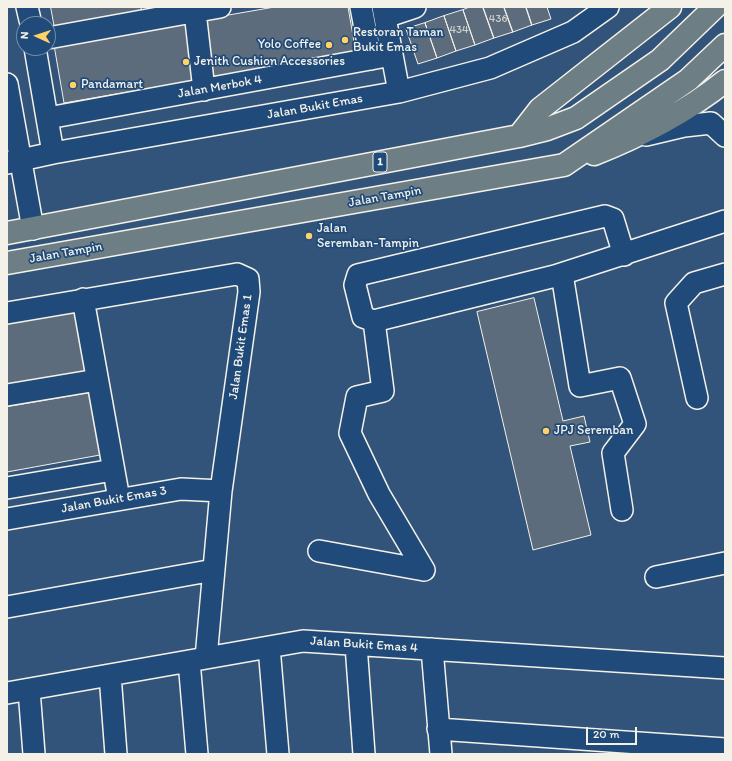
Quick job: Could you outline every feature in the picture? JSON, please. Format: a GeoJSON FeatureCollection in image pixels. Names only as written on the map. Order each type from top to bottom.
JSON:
{"type":"FeatureCollection","features":[{"type":"Feature","properties":{"kind":"highway"},"geometry":{"type":"LineString","coordinates":[[519,136],[540,109],[670,7]]}},
{"type":"Feature","properties":{"kind":"highway","name":"1"},"geometry":{"type":"LineString","coordinates":[[7,233],[519,136],[547,128],[576,118],[660,60],[715,7]]}},
{"type":"Feature","properties":{"kind":"highway","name":"Jalan Tampin"},"geometry":{"type":"LineString","coordinates":[[7,263],[564,165],[688,80],[725,45]]}},
{"type":"Feature","properties":{"kind":"highway"},"geometry":{"type":"LineString","coordinates":[[564,165],[633,139],[712,91],[725,80]]}},
{"type":"Feature","properties":{"kind":"street"},"geometry":{"type":"LineString","coordinates":[[56,37],[220,7]]}},
{"type":"Feature","properties":{"kind":"street"},"geometry":{"type":"LineString","coordinates":[[361,7],[371,59]]}},
{"type":"Feature","properties":{"kind":"street"},"geometry":{"type":"LineString","coordinates":[[399,92],[384,12],[415,7]]}},
{"type":"Feature","properties":{"kind":"street","name":"Jalan Bukit Emas"},"geometry":{"type":"LineString","coordinates":[[14,162],[53,153],[399,92],[490,68],[572,32],[608,7]]}},
{"type":"Feature","properties":{"kind":"street"},"geometry":{"type":"LineString","coordinates":[[195,12],[204,90]]}},
{"type":"Feature","properties":{"kind":"street"},"geometry":{"type":"LineString","coordinates":[[36,56],[53,153]]}},
{"type":"Feature","properties":{"kind":"street","name":"Jalan Merbok 4"},"geometry":{"type":"LineString","coordinates":[[48,118],[392,56]]}},
{"type":"Feature","properties":{"kind":"street"},"geometry":{"type":"LineString","coordinates":[[7,84],[14,162],[33,229]]}},
{"type":"Feature","properties":{"kind":"street"},"geometry":{"type":"LineString","coordinates":[[633,139],[684,126],[712,123],[725,136]]}},
{"type":"Feature","properties":{"kind":"street"},"geometry":{"type":"LineString","coordinates":[[624,255],[613,219],[605,216],[358,275],[355,285],[363,317],[374,321],[562,274],[724,226]]}},
{"type":"Feature","properties":{"kind":"street","name":"Jalan Bukit Emas 1"},"geometry":{"type":"LineString","coordinates":[[7,313],[237,274],[248,279],[249,292],[221,491],[214,570],[198,660],[197,754]]}},
{"type":"Feature","properties":{"kind":"street"},"geometry":{"type":"LineString","coordinates":[[562,274],[580,386],[620,378],[635,424],[613,453],[622,510]]}},
{"type":"Feature","properties":{"kind":"street"},"geometry":{"type":"LineString","coordinates":[[697,398],[676,304],[694,283],[725,274]]}},
{"type":"Feature","properties":{"kind":"street"},"geometry":{"type":"LineString","coordinates":[[83,299],[119,499]]}},
{"type":"Feature","properties":{"kind":"street"},"geometry":{"type":"LineString","coordinates":[[319,551],[424,570],[379,494],[350,433],[357,397],[383,391],[374,321]]}},
{"type":"Feature","properties":{"kind":"street"},"geometry":{"type":"LineString","coordinates":[[7,395],[97,380]]}},
{"type":"Feature","properties":{"kind":"street"},"geometry":{"type":"LineString","coordinates":[[7,488],[113,470]]}},
{"type":"Feature","properties":{"kind":"street","name":"Jalan Bukit Emas 3"},"geometry":{"type":"LineString","coordinates":[[7,519],[182,489],[221,491]]}},
{"type":"Feature","properties":{"kind":"street"},"geometry":{"type":"LineString","coordinates":[[656,577],[725,563]]}},
{"type":"Feature","properties":{"kind":"street"},"geometry":{"type":"LineString","coordinates":[[7,607],[214,570]]}},
{"type":"Feature","properties":{"kind":"street","name":"Jalan Bukit Emas 4"},"geometry":{"type":"LineString","coordinates":[[7,693],[304,641],[725,668]]}},
{"type":"Feature","properties":{"kind":"street"},"geometry":{"type":"LineString","coordinates":[[356,645],[364,754]]}},
{"type":"Feature","properties":{"kind":"street"},"geometry":{"type":"LineString","coordinates":[[269,647],[278,754]]}},
{"type":"Feature","properties":{"kind":"street"},"geometry":{"type":"LineString","coordinates":[[432,650],[441,754]]}},
{"type":"Feature","properties":{"kind":"street"},"geometry":{"type":"LineString","coordinates":[[110,675],[116,754]]}},
{"type":"Feature","properties":{"kind":"street"},"geometry":{"type":"LineString","coordinates":[[29,690],[34,754]]}},
{"type":"Feature","properties":{"kind":"street"},"geometry":{"type":"LineString","coordinates":[[438,728],[725,749]]}},
{"type":"Feature","properties":{"kind":"building"},"geometry":{"type":"Polygon","coordinates":[[[51,7],[141,7],[142,14],[56,29],[56,16],[53,16],[51,7]]]}},
{"type":"Feature","properties":{"kind":"building"},"geometry":{"type":"Polygon","coordinates":[[[275,7],[348,7],[356,53],[211,77],[202,20],[275,7]]]}},
{"type":"Feature","properties":{"kind":"building"},"geometry":{"type":"Polygon","coordinates":[[[470,7],[483,7],[494,38],[475,45],[463,10],[470,7]]]}},
{"type":"Feature","properties":{"kind":"building"},"geometry":{"type":"Polygon","coordinates":[[[483,7],[504,7],[513,32],[494,38],[483,7]]]}},
{"type":"Feature","properties":{"kind":"building"},"geometry":{"type":"Polygon","coordinates":[[[504,7],[526,7],[532,25],[513,32],[504,7]]]}},
{"type":"Feature","properties":{"kind":"building"},"geometry":{"type":"Polygon","coordinates":[[[526,7],[547,7],[551,19],[532,25],[526,7]]]}},
{"type":"Feature","properties":{"kind":"building"},"geometry":{"type":"Polygon","coordinates":[[[463,10],[475,45],[456,51],[444,16],[463,10]]]}},
{"type":"Feature","properties":{"kind":"building"},"geometry":{"type":"Polygon","coordinates":[[[444,16],[456,51],[437,58],[425,23],[444,16]]]}},
{"type":"Feature","properties":{"kind":"building"},"geometry":{"type":"Polygon","coordinates":[[[188,22],[198,80],[64,103],[56,56],[56,45],[188,22]]]}},
{"type":"Feature","properties":{"kind":"building"},"geometry":{"type":"Polygon","coordinates":[[[425,23],[437,58],[418,64],[406,29],[425,23]]]}},
{"type":"Feature","properties":{"kind":"building","name":"JPJ Seremban"},"geometry":{"type":"Polygon","coordinates":[[[534,298],[563,421],[584,416],[590,442],[570,446],[591,535],[533,550],[477,312],[534,298]]]}},
{"type":"Feature","properties":{"kind":"building"},"geometry":{"type":"Polygon","coordinates":[[[77,310],[88,372],[7,387],[7,323],[77,310]]]}},
{"type":"Feature","properties":{"kind":"building"},"geometry":{"type":"Polygon","coordinates":[[[89,393],[100,455],[7,472],[7,407],[89,393]]]}},
{"type":"Feature","properties":{"kind":"place","name":"Restoran Taman Bukit Emas"},"geometry":{"type":"Point","coordinates":[345,40]}},
{"type":"Feature","properties":{"kind":"place","name":"Yolo Coffee"},"geometry":{"type":"Point","coordinates":[329,45]}},
{"type":"Feature","properties":{"kind":"place","name":"Jenith Cushion Accessories"},"geometry":{"type":"Point","coordinates":[186,62]}},
{"type":"Feature","properties":{"kind":"place","name":"Pandamart"},"geometry":{"type":"Point","coordinates":[73,85]}},
{"type":"Feature","properties":{"kind":"place","name":"Jalan Seremban-Tampin"},"geometry":{"type":"Point","coordinates":[309,236]}},
{"type":"Feature","properties":{"kind":"place","name":"JPJ Seremban"},"geometry":{"type":"Point","coordinates":[546,431]}}]}
